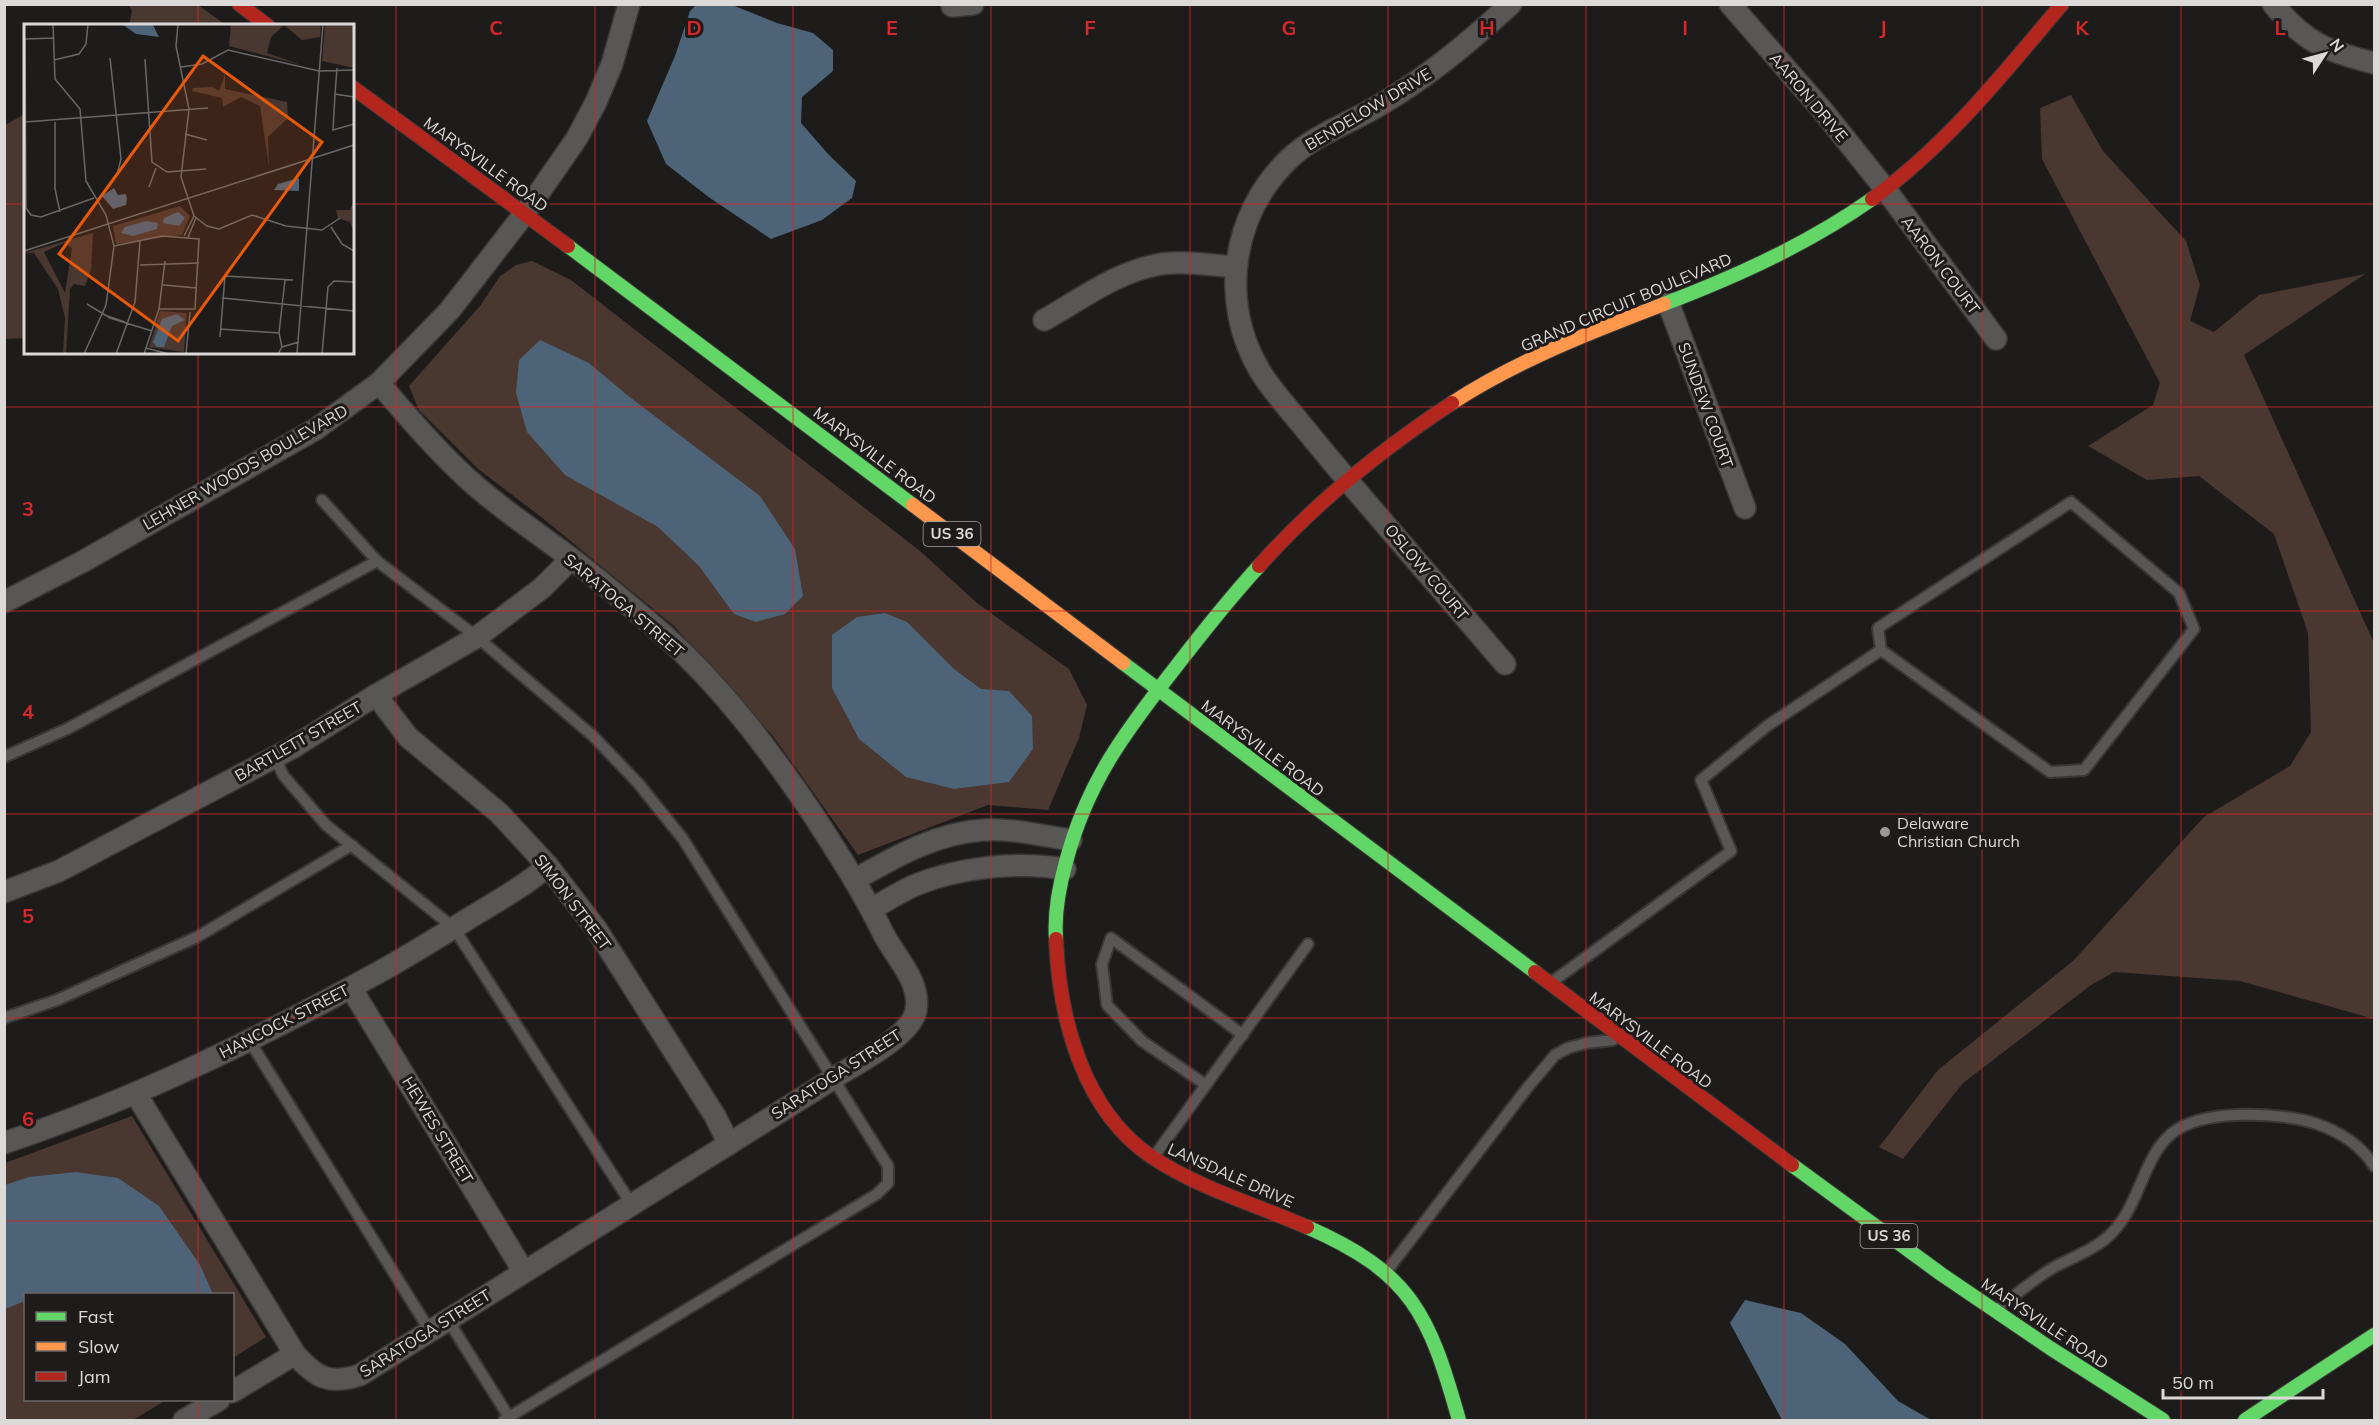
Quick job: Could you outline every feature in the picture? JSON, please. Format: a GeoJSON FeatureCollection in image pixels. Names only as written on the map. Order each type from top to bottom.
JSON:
{"type":"FeatureCollection","features":[{"type":"Feature","properties":{"kind":"main road"},"geometry":{"type":"LineString","coordinates":[[239,4],[265,24]]}},
{"type":"Feature","properties":{"kind":"main road","name":"GRAND CIRCUIT BOULEVARD"},"geometry":{"type":"LineString","coordinates":[[1159,689],[1245,580],[1305,517],[1406,434],[1497,376],[1543,352],[1602,326],[1731,277],[1804,242],[1886,190],[1968,114],[2062,4]]}},
{"type":"Feature","properties":{"kind":"main road","name":"MARYSVILLE ROAD"},"geometry":{"type":"LineString","coordinates":[[354,88],[525,213],[1549,984],[1902,1246],[1995,1311],[2163,1420]]}},
{"type":"Feature","properties":{"kind":"main road","name":"LANSDALE DRIVE"},"geometry":{"type":"LineString","coordinates":[[1159,689],[1122,735],[1096,778],[1071,840],[1057,898],[1056,949],[1062,1002],[1076,1052],[1090,1083],[1107,1110],[1134,1143],[1153,1158],[1210,1187],[1316,1231],[1366,1256],[1386,1272],[1407,1294],[1427,1322],[1459,1420]]}},
{"type":"Feature","properties":{"kind":"main road"},"geometry":{"type":"LineString","coordinates":[[2245,1420],[2374,1335]]}},
{"type":"Feature","properties":{"kind":"street","name":"LEHNER WOODS BOULEVARD"},"geometry":{"type":"LineString","coordinates":[[4,602],[82,562],[316,429],[380,383],[450,310],[525,213],[577,138],[612,64],[629,4]]}},
{"type":"Feature","properties":{"kind":"street","name":"BENDELOW DRIVE"},"geometry":{"type":"LineString","coordinates":[[1348,481],[1261,373],[1249,349],[1241,327],[1235,292],[1235,267],[1241,237],[1255,202],[1275,173],[1290,158],[1313,140],[1377,107],[1422,79],[1467,44],[1511,4]]}},
{"type":"Feature","properties":{"kind":"street","name":"AARON DRIVE"},"geometry":{"type":"LineString","coordinates":[[1730,4],[1886,190]]}},
{"type":"Feature","properties":{"kind":"street"},"geometry":{"type":"LineString","coordinates":[[2273,4],[2290,25],[2308,40],[2346,56],[2374,63]]}},
{"type":"Feature","properties":{"kind":"street","name":"AARON COURT"},"geometry":{"type":"LineString","coordinates":[[1886,190],[1996,339]]}},
{"type":"Feature","properties":{"kind":"street"},"geometry":{"type":"LineString","coordinates":[[1044,320],[1129,273],[1157,265],[1186,263],[1235,267]]}},
{"type":"Feature","properties":{"kind":"street","name":"SUNDEW COURT"},"geometry":{"type":"LineString","coordinates":[[1668,302],[1745,508]]}},
{"type":"Feature","properties":{"kind":"street","name":"SARATOGA STREET"},"geometry":{"type":"LineString","coordinates":[[136,1094],[295,1354],[310,1371],[331,1381],[345,1380],[360,1375],[834,1078],[901,1034],[912,1022],[916,1012],[917,997],[909,974],[889,943],[872,909],[784,772],[734,705],[666,636],[571,559],[516,519],[470,480],[435,446],[380,383]]}},
{"type":"Feature","properties":{"kind":"street","name":"OSLOW COURT"},"geometry":{"type":"LineString","coordinates":[[1348,481],[1505,664]]}},
{"type":"Feature","properties":{"kind":"street","name":"BARTLETT STREET"},"geometry":{"type":"LineString","coordinates":[[4,892],[59,871],[275,757],[477,637],[542,588],[571,559]]}},
{"type":"Feature","properties":{"kind":"street","name":"SIMON STREET"},"geometry":{"type":"LineString","coordinates":[[376,695],[408,737],[499,813],[548,866],[597,930],[715,1116],[729,1143]]}},
{"type":"Feature","properties":{"kind":"street"},"geometry":{"type":"LineString","coordinates":[[854,880],[925,843],[955,834],[1007,830],[1071,840]]}},
{"type":"Feature","properties":{"kind":"street"},"geometry":{"type":"LineString","coordinates":[[872,909],[913,886],[945,876],[996,868],[1043,865],[1065,869]]}},
{"type":"Feature","properties":{"kind":"street","name":"HANCOCK STREET"},"geometry":{"type":"LineString","coordinates":[[4,1143],[136,1094],[249,1040],[351,988],[525,886],[548,866]]}},
{"type":"Feature","properties":{"kind":"street","name":"HEWES STREET"},"geometry":{"type":"LineString","coordinates":[[351,988],[524,1272]]}},
{"type":"Feature","properties":{"kind":"street"},"geometry":{"type":"LineString","coordinates":[[234,1391],[295,1354]]}},
{"type":"Feature","properties":{"kind":"street"},"geometry":{"type":"LineString","coordinates":[[184,1420],[217,1401]]}},
{"type":"Feature","properties":{"kind":"lane"},"geometry":{"type":"LineString","coordinates":[[249,1040],[439,1325],[506,1419],[877,1194],[888,1184],[888,1166],[834,1078],[683,839],[638,783],[593,736],[477,637],[377,561],[322,500]]}},
{"type":"Feature","properties":{"kind":"lane"},"geometry":{"type":"LineString","coordinates":[[2071,502],[2179,593],[2194,629],[2084,770],[2050,772],[1881,650],[1878,628],[2071,502]]}},
{"type":"Feature","properties":{"kind":"lane"},"geometry":{"type":"LineString","coordinates":[[4,757],[69,728],[377,561]]}},
{"type":"Feature","properties":{"kind":"lane"},"geometry":{"type":"LineString","coordinates":[[1549,984],[1731,851],[1701,780],[1767,726],[1881,650]]}},
{"type":"Feature","properties":{"kind":"lane"},"geometry":{"type":"LineString","coordinates":[[275,757],[283,775],[326,825],[454,928],[632,1205]]}},
{"type":"Feature","properties":{"kind":"lane"},"geometry":{"type":"LineString","coordinates":[[4,1018],[57,1000],[197,937],[352,846]]}},
{"type":"Feature","properties":{"kind":"lane"},"geometry":{"type":"LineString","coordinates":[[1206,1085],[1142,1041],[1107,1005],[1102,964],[1111,938],[1243,1035]]}},
{"type":"Feature","properties":{"kind":"lane"},"geometry":{"type":"LineString","coordinates":[[1153,1158],[1308,944]]}},
{"type":"Feature","properties":{"kind":"lane"},"geometry":{"type":"LineString","coordinates":[[1386,1272],[1555,1055],[1568,1048],[1586,1043],[1623,1039]]}},
{"type":"Feature","properties":{"kind":"lane"},"geometry":{"type":"LineString","coordinates":[[1995,1311],[2036,1278],[2104,1240],[2126,1218],[2156,1153],[2170,1134],[2192,1123],[2230,1116],[2265,1115],[2316,1123],[2357,1145],[2374,1166]]}},
{"type":"Feature","properties":{"kind":"shaded area"},"geometry":{"type":"Polygon","coordinates":[[[129,5],[198,5],[225,24],[129,24],[132,11],[129,5]]]}},
{"type":"Feature","properties":{"kind":"shaded area"},"geometry":{"type":"Polygon","coordinates":[[[2071,95],[2103,151],[2186,241],[2200,285],[2190,321],[2214,332],[2259,295],[2365,274],[2244,355],[2374,643],[2374,1019],[2240,981],[2114,972],[2091,985],[1963,1083],[1903,1159],[1879,1147],[1938,1070],[2073,961],[2204,817],[2290,766],[2311,732],[2308,633],[2274,534],[2199,476],[2147,480],[2088,446],[2153,405],[2160,383],[2042,159],[2040,108],[2071,95]]]}},
{"type":"Feature","properties":{"kind":"shaded area"},"geometry":{"type":"Polygon","coordinates":[[[24,115],[24,338],[5,339],[5,125],[24,115]]]}},
{"type":"Feature","properties":{"kind":"shaded area"},"geometry":{"type":"Polygon","coordinates":[[[532,261],[571,280],[920,551],[977,603],[1069,669],[1087,705],[1079,738],[1048,810],[988,805],[858,855],[773,736],[674,626],[545,520],[478,469],[419,410],[409,386],[480,306],[500,276],[516,265],[532,261]]]}},
{"type":"Feature","properties":{"kind":"shaded area"},"geometry":{"type":"Polygon","coordinates":[[[132,1116],[266,1337],[234,1357],[234,1293],[24,1293],[24,1401],[164,1401],[133,1420],[5,1420],[5,1163],[132,1116]]]}},
{"type":"Feature","properties":{"kind":"water"},"geometry":{"type":"Polygon","coordinates":[[[697,4],[732,5],[777,23],[813,33],[833,50],[833,71],[802,97],[801,123],[856,181],[852,198],[822,220],[771,239],[710,198],[666,164],[647,121],[675,56],[690,11],[697,4]]]}},
{"type":"Feature","properties":{"kind":"water"},"geometry":{"type":"Polygon","coordinates":[[[540,340],[589,363],[627,395],[760,496],[795,549],[803,596],[785,614],[756,622],[734,614],[699,566],[658,527],[565,475],[527,432],[516,393],[519,360],[540,340]]]}},
{"type":"Feature","properties":{"kind":"water"},"geometry":{"type":"Polygon","coordinates":[[[885,613],[907,622],[954,669],[981,689],[1009,691],[1032,716],[1033,749],[1009,782],[954,789],[906,777],[859,739],[832,688],[832,635],[857,617],[885,613]]]}},
{"type":"Feature","properties":{"kind":"water"},"geometry":{"type":"Polygon","coordinates":[[[76,1172],[118,1178],[159,1206],[200,1265],[213,1293],[24,1293],[24,1301],[5,1309],[5,1185],[29,1177],[76,1172]]]}},
{"type":"Feature","properties":{"kind":"water"},"geometry":{"type":"Polygon","coordinates":[[[1745,1300],[1801,1313],[1845,1344],[1898,1401],[1931,1420],[1782,1420],[1730,1323],[1745,1300]]]}},
{"type":"Feature","properties":{"kind":"traffic: fast"},"geometry":{"type":"LineString","coordinates":[[1664,304],[1797,245],[1872,199]]}},
{"type":"Feature","properties":{"kind":"traffic: fast"},"geometry":{"type":"LineString","coordinates":[[568,246],[913,505]]}},
{"type":"Feature","properties":{"kind":"traffic: fast"},"geometry":{"type":"LineString","coordinates":[[1056,939],[1056,910],[1063,871],[1075,833],[1097,782],[1124,736],[1157,691],[1259,566]]}},
{"type":"Feature","properties":{"kind":"traffic: fast"},"geometry":{"type":"LineString","coordinates":[[1123,663],[1535,972]]}},
{"type":"Feature","properties":{"kind":"traffic: fast"},"geometry":{"type":"LineString","coordinates":[[1792,1165],[1941,1274],[2050,1348],[2163,1420]]}},
{"type":"Feature","properties":{"kind":"traffic: fast"},"geometry":{"type":"LineString","coordinates":[[1307,1227],[1342,1244],[1371,1262],[1393,1280],[1411,1301],[1425,1324],[1437,1352],[1459,1420]]}},
{"type":"Feature","properties":{"kind":"traffic: fast"},"geometry":{"type":"LineString","coordinates":[[2245,1420],[2374,1335]]}},
{"type":"Feature","properties":{"kind":"traffic: slow"},"geometry":{"type":"LineString","coordinates":[[1452,403],[1529,360],[1582,336],[1664,304]]}},
{"type":"Feature","properties":{"kind":"traffic: slow"},"geometry":{"type":"LineString","coordinates":[[913,505],[1123,663]]}},
{"type":"Feature","properties":{"kind":"traffic: jam"},"geometry":{"type":"LineString","coordinates":[[239,4],[265,24]]}},
{"type":"Feature","properties":{"kind":"traffic: jam"},"geometry":{"type":"LineString","coordinates":[[1872,199],[1925,156],[1950,132],[2062,4]]}},
{"type":"Feature","properties":{"kind":"traffic: jam"},"geometry":{"type":"LineString","coordinates":[[354,88],[568,246]]}},
{"type":"Feature","properties":{"kind":"traffic: jam"},"geometry":{"type":"LineString","coordinates":[[1259,566],[1303,520],[1350,478],[1400,439],[1452,403]]}},
{"type":"Feature","properties":{"kind":"traffic: jam"},"geometry":{"type":"LineString","coordinates":[[1056,939],[1063,1000],[1079,1060],[1092,1089],[1108,1115],[1128,1138],[1152,1157],[1189,1178],[1307,1227]]}},
{"type":"Feature","properties":{"kind":"traffic: jam"},"geometry":{"type":"LineString","coordinates":[[1535,972],[1792,1165]]}},
{"type":"Feature","properties":{"kind":"place","name":"Delaware Christian Church"},"geometry":{"type":"Point","coordinates":[1885,832]}}]}
